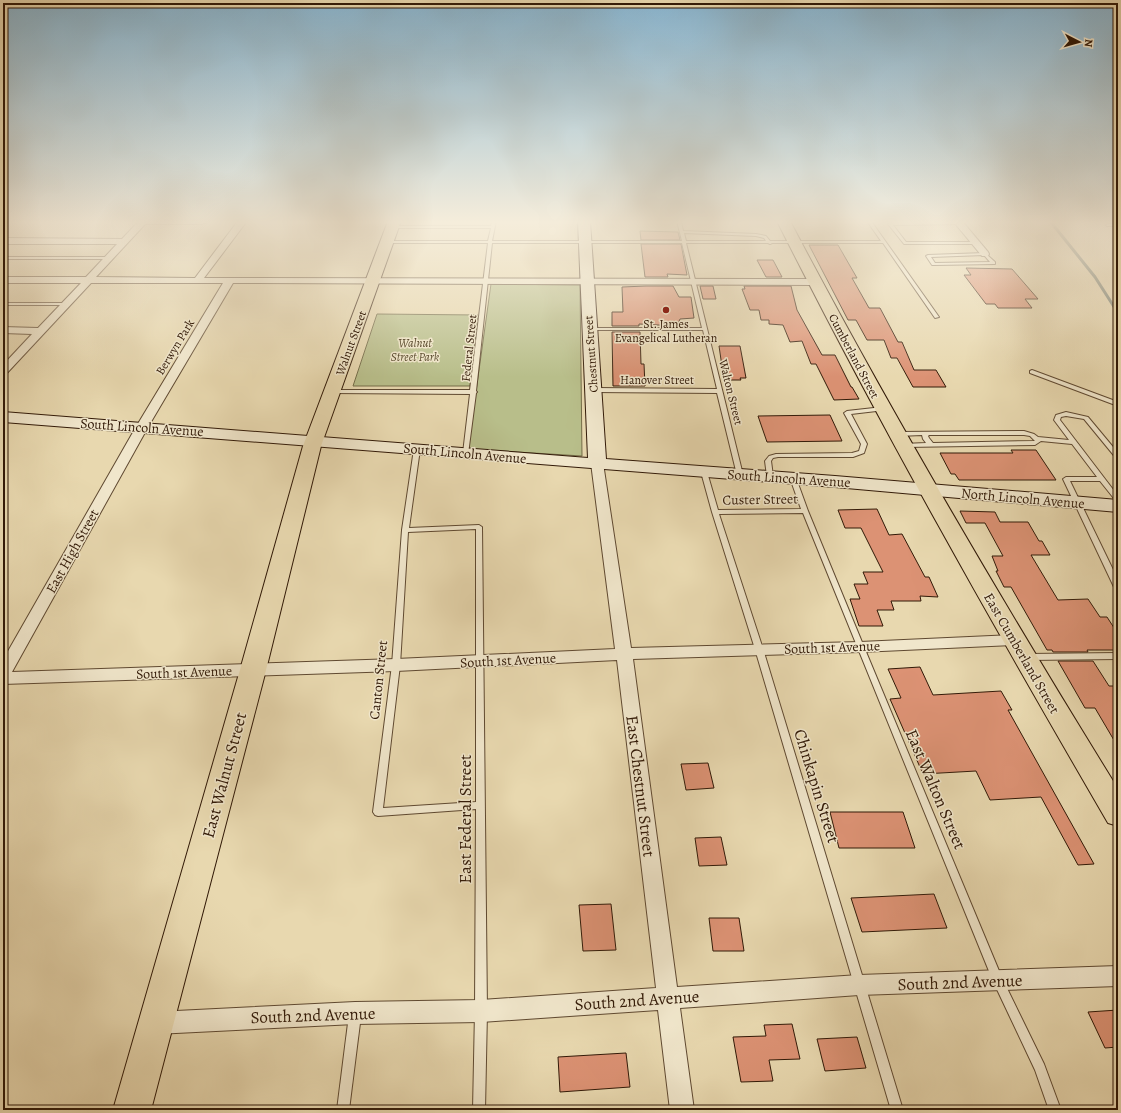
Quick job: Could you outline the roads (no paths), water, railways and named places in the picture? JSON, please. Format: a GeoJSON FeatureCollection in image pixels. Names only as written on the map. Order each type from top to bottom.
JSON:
{"type":"FeatureCollection","features":[{"type":"Feature","properties":{"kind":"highway","name":"Walnut Street"},"geometry":{"type":"LineString","coordinates":[[314,441],[376,273]]}},
{"type":"Feature","properties":{"kind":"highway","name":"Cumberland Street"},"geometry":{"type":"LineString","coordinates":[[809,273],[928,490]]}},
{"type":"Feature","properties":{"kind":"highway","name":"East Walnut Street"},"geometry":{"type":"LineString","coordinates":[[132,1110],[253,670],[314,441]]}},
{"type":"Feature","properties":{"kind":"highway","name":"East Cumberland Street"},"geometry":{"type":"LineString","coordinates":[[928,490],[1018,648],[1117,812]]}},
{"type":"Feature","properties":{"kind":"main road","name":"Chestnut Street"},"geometry":{"type":"LineString","coordinates":[[586,273],[597,463]]}},
{"type":"Feature","properties":{"kind":"main road","name":"South Lincoln Avenue"},"geometry":{"type":"LineString","coordinates":[[3,417],[740,475],[893,485],[928,490]]}},
{"type":"Feature","properties":{"kind":"main road","name":"North Lincoln Avenue"},"geometry":{"type":"LineString","coordinates":[[928,490],[1118,506]]}},
{"type":"Feature","properties":{"kind":"street"},"geometry":{"type":"LineString","coordinates":[[5,367],[95,273]]}},
{"type":"Feature","properties":{"kind":"street"},"geometry":{"type":"LineString","coordinates":[[198,280],[203,273]]}},
{"type":"Feature","properties":{"kind":"street"},"geometry":{"type":"LineString","coordinates":[[3,280],[814,282]]}},
{"type":"Feature","properties":{"kind":"street","name":"Berwyn Park"},"geometry":{"type":"LineString","coordinates":[[142,427],[230,280]]}},
{"type":"Feature","properties":{"kind":"street"},"geometry":{"type":"LineString","coordinates":[[3,330],[41,331]]}},
{"type":"Feature","properties":{"kind":"street","name":"East High Street"},"geometry":{"type":"LineString","coordinates":[[3,674],[142,427]]}},
{"type":"Feature","properties":{"kind":"street","name":"East Chestnut Street"},"geometry":{"type":"LineString","coordinates":[[597,463],[624,654],[682,1110]]}},
{"type":"Feature","properties":{"kind":"street","name":"South 1st Avenue"},"geometry":{"type":"LineString","coordinates":[[3,678],[396,665],[624,654],[860,647],[1018,648]]}},
{"type":"Feature","properties":{"kind":"street","name":"South 2nd Avenue"},"geometry":{"type":"LineString","coordinates":[[155,1023],[355,1013],[481,1011],[859,985],[1118,976]]}},
{"type":"Feature","properties":{"kind":"lane","name":"Federal Street"},"geometry":{"type":"LineString","coordinates":[[466,453],[487,273]]}},
{"type":"Feature","properties":{"kind":"lane","name":"Walton Street"},"geometry":{"type":"LineString","coordinates":[[692,273],[740,475]]}},
{"type":"Feature","properties":{"kind":"lane"},"geometry":{"type":"LineString","coordinates":[[906,273],[937,317]]}},
{"type":"Feature","properties":{"kind":"lane"},"geometry":{"type":"LineString","coordinates":[[3,304],[66,304]]}},
{"type":"Feature","properties":{"kind":"lane"},"geometry":{"type":"LineString","coordinates":[[590,329],[705,329]]}},
{"type":"Feature","properties":{"kind":"lane"},"geometry":{"type":"LineString","coordinates":[[1032,372],[1118,404]]}},
{"type":"Feature","properties":{"kind":"lane","name":"Hanover Street"},"geometry":{"type":"LineString","coordinates":[[594,390],[720,391]]}},
{"type":"Feature","properties":{"kind":"lane"},"geometry":{"type":"LineString","coordinates":[[333,392],[474,392]]}},
{"type":"Feature","properties":{"kind":"lane"},"geometry":{"type":"LineString","coordinates":[[770,476],[768,461],[771,457],[778,455],[853,455],[862,452],[864,444],[847,413],[883,410]]}},
{"type":"Feature","properties":{"kind":"lane"},"geometry":{"type":"LineString","coordinates":[[1118,457],[1086,418],[1066,414],[1058,416],[1057,420],[1118,500]]}},
{"type":"Feature","properties":{"kind":"lane"},"geometry":{"type":"LineString","coordinates":[[900,439],[928,433],[1024,432],[1031,434],[1037,439],[1074,442]]}},
{"type":"Feature","properties":{"kind":"lane"},"geometry":{"type":"LineString","coordinates":[[928,433],[925,435],[926,439],[932,445]]}},
{"type":"Feature","properties":{"kind":"lane"},"geometry":{"type":"LineString","coordinates":[[900,439],[932,445],[1035,443],[1038,441],[1037,439]]}},
{"type":"Feature","properties":{"kind":"lane","name":"Canton Street"},"geometry":{"type":"LineString","coordinates":[[417,449],[405,530],[396,665],[378,812],[481,805]]}},
{"type":"Feature","properties":{"kind":"lane","name":"Chinkapin Street"},"geometry":{"type":"LineString","coordinates":[[704,472],[897,1110]]}},
{"type":"Feature","properties":{"kind":"lane","name":"East Walton Street"},"geometry":{"type":"LineString","coordinates":[[793,478],[804,511],[998,981],[1040,1068],[1055,1110]]}},
{"type":"Feature","properties":{"kind":"lane"},"geometry":{"type":"LineString","coordinates":[[1102,479],[1066,479],[1118,587]]}},
{"type":"Feature","properties":{"kind":"lane","name":"Custer Street"},"geometry":{"type":"LineString","coordinates":[[715,512],[804,511]]}},
{"type":"Feature","properties":{"kind":"lane","name":"East Federal Street"},"geometry":{"type":"LineString","coordinates":[[405,530],[479,527],[481,805],[481,1011],[479,1110]]}},
{"type":"Feature","properties":{"kind":"lane"},"geometry":{"type":"LineString","coordinates":[[1018,648],[1118,656]]}},
{"type":"Feature","properties":{"kind":"lane"},"geometry":{"type":"LineString","coordinates":[[343,1110],[355,1013]]}},
{"type":"Feature","properties":{"kind":"waterway"},"geometry":{"type":"LineString","coordinates":[[1092,273],[1118,313]]}},
{"type":"Feature","properties":{"kind":"place","name":"St. James Evangelical Lutheran"},"geometry":{"type":"Point","coordinates":[666,310]}},
{"type":"Feature","properties":{"kind":"park label","name":"Walnut Street Park"},"geometry":{"type":"Point","coordinates":[415,350]}}]}
